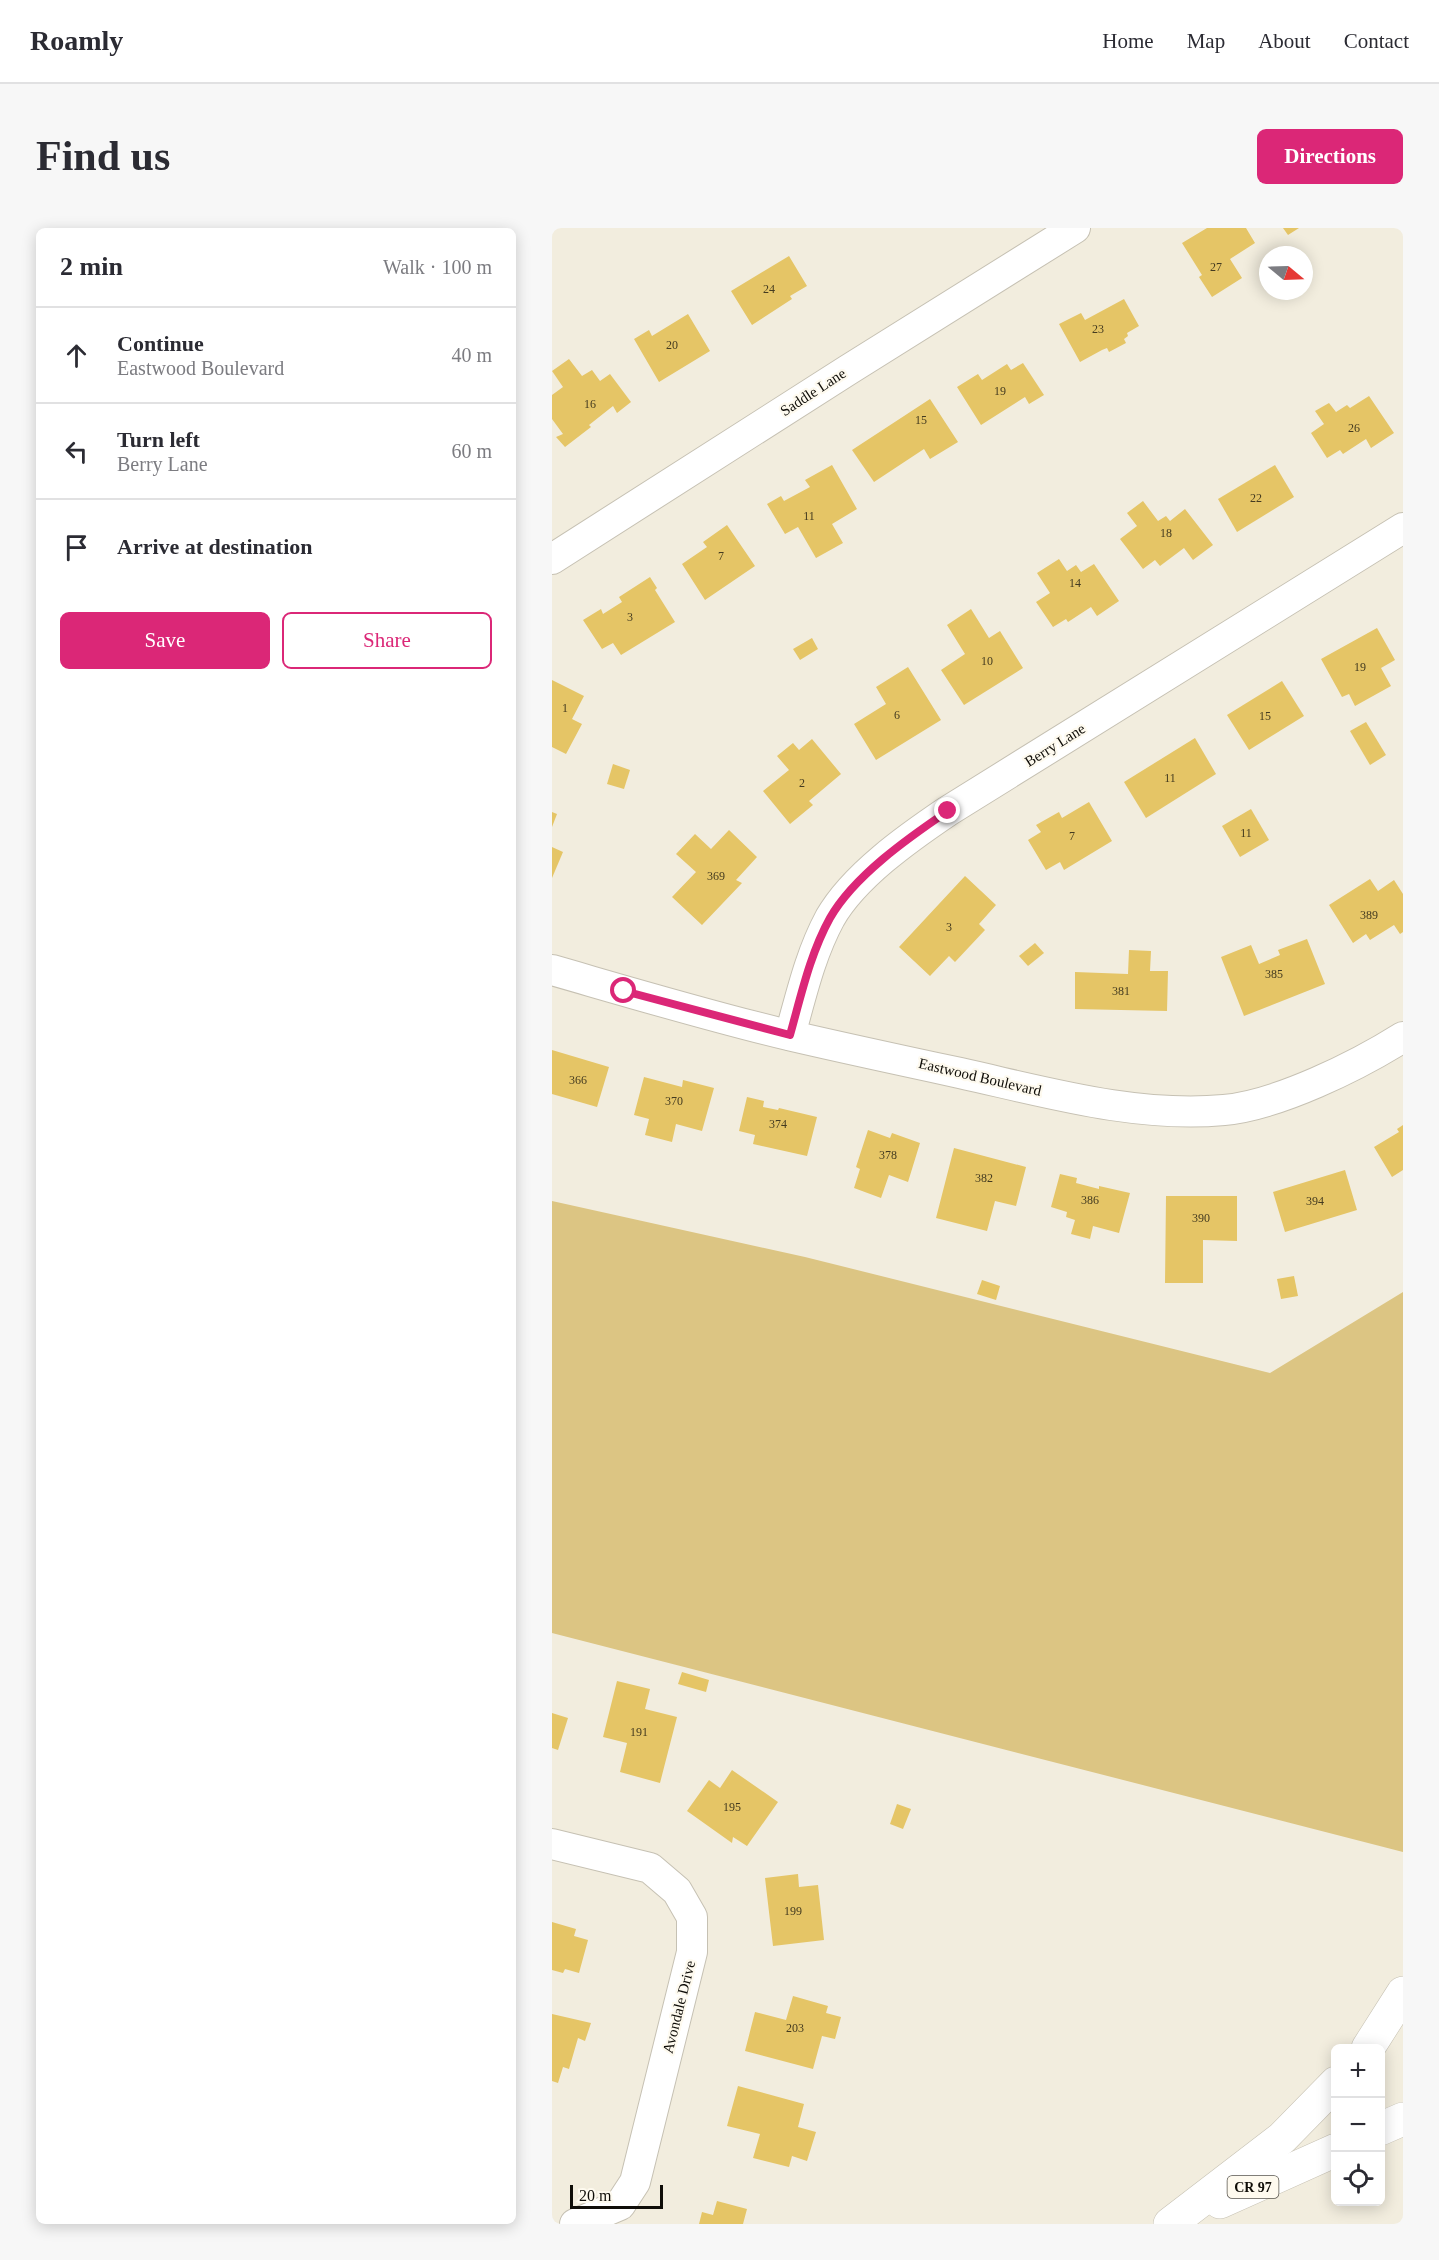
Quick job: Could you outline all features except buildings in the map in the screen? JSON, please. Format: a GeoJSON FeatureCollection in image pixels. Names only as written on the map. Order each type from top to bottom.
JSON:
{"type":"FeatureCollection","features":[{"type":"Feature","properties":{"kind":"highway"},"geometry":{"type":"LineString","coordinates":[[1371,2044],[1403,1993]]}},
{"type":"Feature","properties":{"kind":"highway"},"geometry":{"type":"LineString","coordinates":[[1171,2224],[1282,2138],[1331,2086]]}},
{"type":"Feature","properties":{"kind":"highway"},"geometry":{"type":"LineString","coordinates":[[1385,2127],[1403,2119]]}},
{"type":"Feature","properties":{"kind":"highway","name":"CR 97"},"geometry":{"type":"LineString","coordinates":[[1171,2224],[1331,2152]]}},
{"type":"Feature","properties":{"kind":"street","name":"Saddle Lane"},"geometry":{"type":"LineString","coordinates":[[552,559],[858,363],[1075,228]]}},
{"type":"Feature","properties":{"kind":"street","name":"Berry Lane"},"geometry":{"type":"LineString","coordinates":[[790,1035],[810,963],[831,917],[859,882],[902,843],[948,811],[1403,528]]}},
{"type":"Feature","properties":{"kind":"street","name":"Eastwood Boulevard"},"geometry":{"type":"LineString","coordinates":[[552,970],[790,1035],[1048,1093],[1129,1108],[1180,1113],[1226,1110],[1269,1100],[1341,1071],[1403,1037]]}},
{"type":"Feature","properties":{"kind":"street","name":"Avondale Drive"},"geometry":{"type":"LineString","coordinates":[[552,1844],[651,1868],[677,1891],[692,1917],[692,1952],[635,2182],[620,2205],[575,2224]]}},
{"type":"Feature","properties":{"kind":"shaded area"},"geometry":{"type":"Polygon","coordinates":[[[552,1201],[805,1257],[1270,1373],[1403,1292],[1403,1852],[552,1633],[552,1201]]]}},
{"type":"Feature","properties":{"kind":"route"},"geometry":{"type":"LineString","coordinates":[[624,991],[790,1035],[810,963],[831,917],[859,882],[902,843],[948,811]]}}]}
